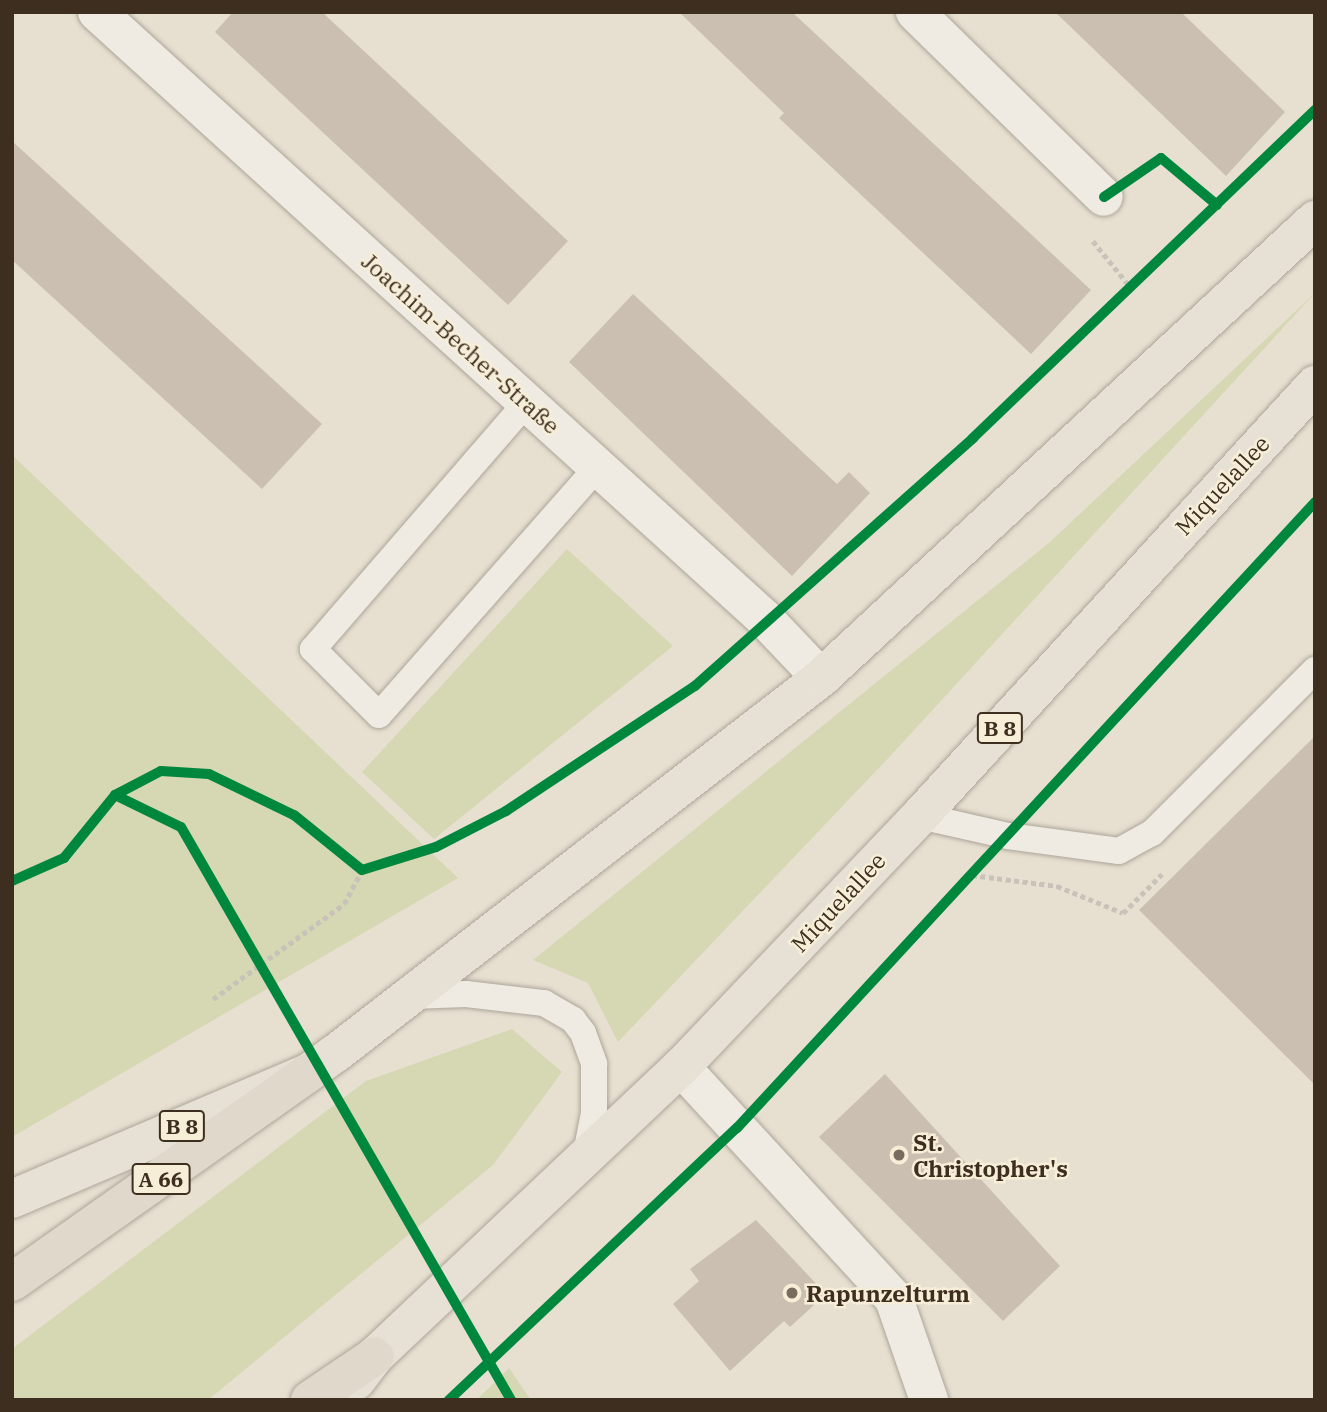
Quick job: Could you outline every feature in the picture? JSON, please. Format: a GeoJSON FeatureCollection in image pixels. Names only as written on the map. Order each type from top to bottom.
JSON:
{"type":"FeatureCollection","features":[{"type":"Feature","properties":{"kind":"highway","name":"A 66"},"geometry":{"type":"LineString","coordinates":[[12,1282],[308,1073]]}},
{"type":"Feature","properties":{"kind":"highway"},"geometry":{"type":"LineString","coordinates":[[310,1400],[375,1356]]}},
{"type":"Feature","properties":{"kind":"main road","name":"B 8"},"geometry":{"type":"LineString","coordinates":[[12,1199],[308,1073],[411,996],[821,678],[1315,220]]}},
{"type":"Feature","properties":{"kind":"main road","name":"Miquelallee"},"geometry":{"type":"LineString","coordinates":[[341,1400],[375,1356],[585,1161],[681,1067],[920,816],[1315,385]]}},
{"type":"Feature","properties":{"kind":"street","name":"Joachim-Becher-Straße"},"geometry":{"type":"LineString","coordinates":[[97,12],[765,619],[821,678]]}},
{"type":"Feature","properties":{"kind":"street"},"geometry":{"type":"LineString","coordinates":[[915,12],[1104,197]]}},
{"type":"Feature","properties":{"kind":"street"},"geometry":{"type":"LineString","coordinates":[[681,1067],[894,1299],[929,1400]]}},
{"type":"Feature","properties":{"kind":"lane"},"geometry":{"type":"LineString","coordinates":[[527,402],[313,649],[379,715],[598,467]]}},
{"type":"Feature","properties":{"kind":"lane"},"geometry":{"type":"LineString","coordinates":[[920,816],[1008,836],[1119,851],[1152,832],[1315,670]]}},
{"type":"Feature","properties":{"kind":"lane"},"geometry":{"type":"LineString","coordinates":[[411,996],[466,994],[544,1003],[573,1020],[583,1033],[594,1065],[594,1113],[585,1161]]}},
{"type":"Feature","properties":{"kind":"path"},"geometry":{"type":"LineString","coordinates":[[1104,197],[1091,239],[1132,289]]}},
{"type":"Feature","properties":{"kind":"path"},"geometry":{"type":"LineString","coordinates":[[213,999],[344,904],[362,870]]}},
{"type":"Feature","properties":{"kind":"path"},"geometry":{"type":"LineString","coordinates":[[972,875],[1057,886],[1123,913]]}},
{"type":"Feature","properties":{"kind":"green space"},"geometry":{"type":"Polygon","coordinates":[[[1315,293],[894,752],[618,1042],[588,983],[533,960],[1050,542],[1315,293]]]}},
{"type":"Feature","properties":{"kind":"green space"},"geometry":{"type":"Polygon","coordinates":[[[12,455],[458,878],[12,1137],[12,455]]]}},
{"type":"Feature","properties":{"kind":"green space"},"geometry":{"type":"Polygon","coordinates":[[[567,549],[673,646],[434,839],[362,772],[567,549]]]}},
{"type":"Feature","properties":{"kind":"green space"},"geometry":{"type":"Polygon","coordinates":[[[512,1029],[562,1072],[493,1165],[208,1400],[12,1400],[12,1349],[366,1081],[512,1029]]]}},
{"type":"Feature","properties":{"kind":"green space"},"geometry":{"type":"Polygon","coordinates":[[[509,1368],[531,1400],[476,1400],[490,1387],[509,1368]]]}},
{"type":"Feature","properties":{"kind":"building"},"geometry":{"type":"Polygon","coordinates":[[[233,12],[322,12],[568,241],[508,305],[215,32],[233,12]]]}},
{"type":"Feature","properties":{"kind":"building"},"geometry":{"type":"Polygon","coordinates":[[[679,12],[792,12],[1091,290],[1031,354],[779,118],[784,113],[679,12]]]}},
{"type":"Feature","properties":{"kind":"building"},"geometry":{"type":"Polygon","coordinates":[[[1055,12],[1181,12],[1285,112],[1226,176],[1055,12]]]}},
{"type":"Feature","properties":{"kind":"building"},"geometry":{"type":"Polygon","coordinates":[[[12,141],[322,424],[262,489],[12,260],[12,141]]]}},
{"type":"Feature","properties":{"kind":"building"},"geometry":{"type":"Polygon","coordinates":[[[633,294],[837,484],[849,472],[870,493],[792,576],[569,362],[633,294]]]}},
{"type":"Feature","properties":{"kind":"building"},"geometry":{"type":"Polygon","coordinates":[[[1315,736],[1315,1085],[1139,910],[1315,736]]]}},
{"type":"Feature","properties":{"kind":"building"},"geometry":{"type":"Polygon","coordinates":[[[885,1074],[1060,1266],[1003,1321],[819,1137],[885,1074]]]}},
{"type":"Feature","properties":{"kind":"building"},"geometry":{"type":"Polygon","coordinates":[[[756,1220],[826,1294],[790,1327],[784,1321],[730,1371],[673,1304],[699,1281],[690,1269],[756,1220]]]}},
{"type":"Feature","properties":{"kind":"cycle path"},"geometry":{"type":"LineString","coordinates":[[12,881],[64,858],[115,795],[161,771],[209,774],[294,815],[362,870],[436,847],[506,811],[695,686],[973,438],[1315,110]]}},
{"type":"Feature","properties":{"kind":"cycle path"},"geometry":{"type":"LineString","coordinates":[[1104,197],[1161,158],[1217,205]]}},
{"type":"Feature","properties":{"kind":"cycle path"},"geometry":{"type":"LineString","coordinates":[[449,1400],[737,1128],[1315,502]]}},
{"type":"Feature","properties":{"kind":"cycle path"},"geometry":{"type":"LineString","coordinates":[[115,795],[181,827],[511,1400]]}},
{"type":"Feature","properties":{"kind":"place","name":"St. Christopher's"},"geometry":{"type":"Point","coordinates":[899,1155]}},
{"type":"Feature","properties":{"kind":"place","name":"Rapunzelturm"},"geometry":{"type":"Point","coordinates":[792,1293]}}]}
